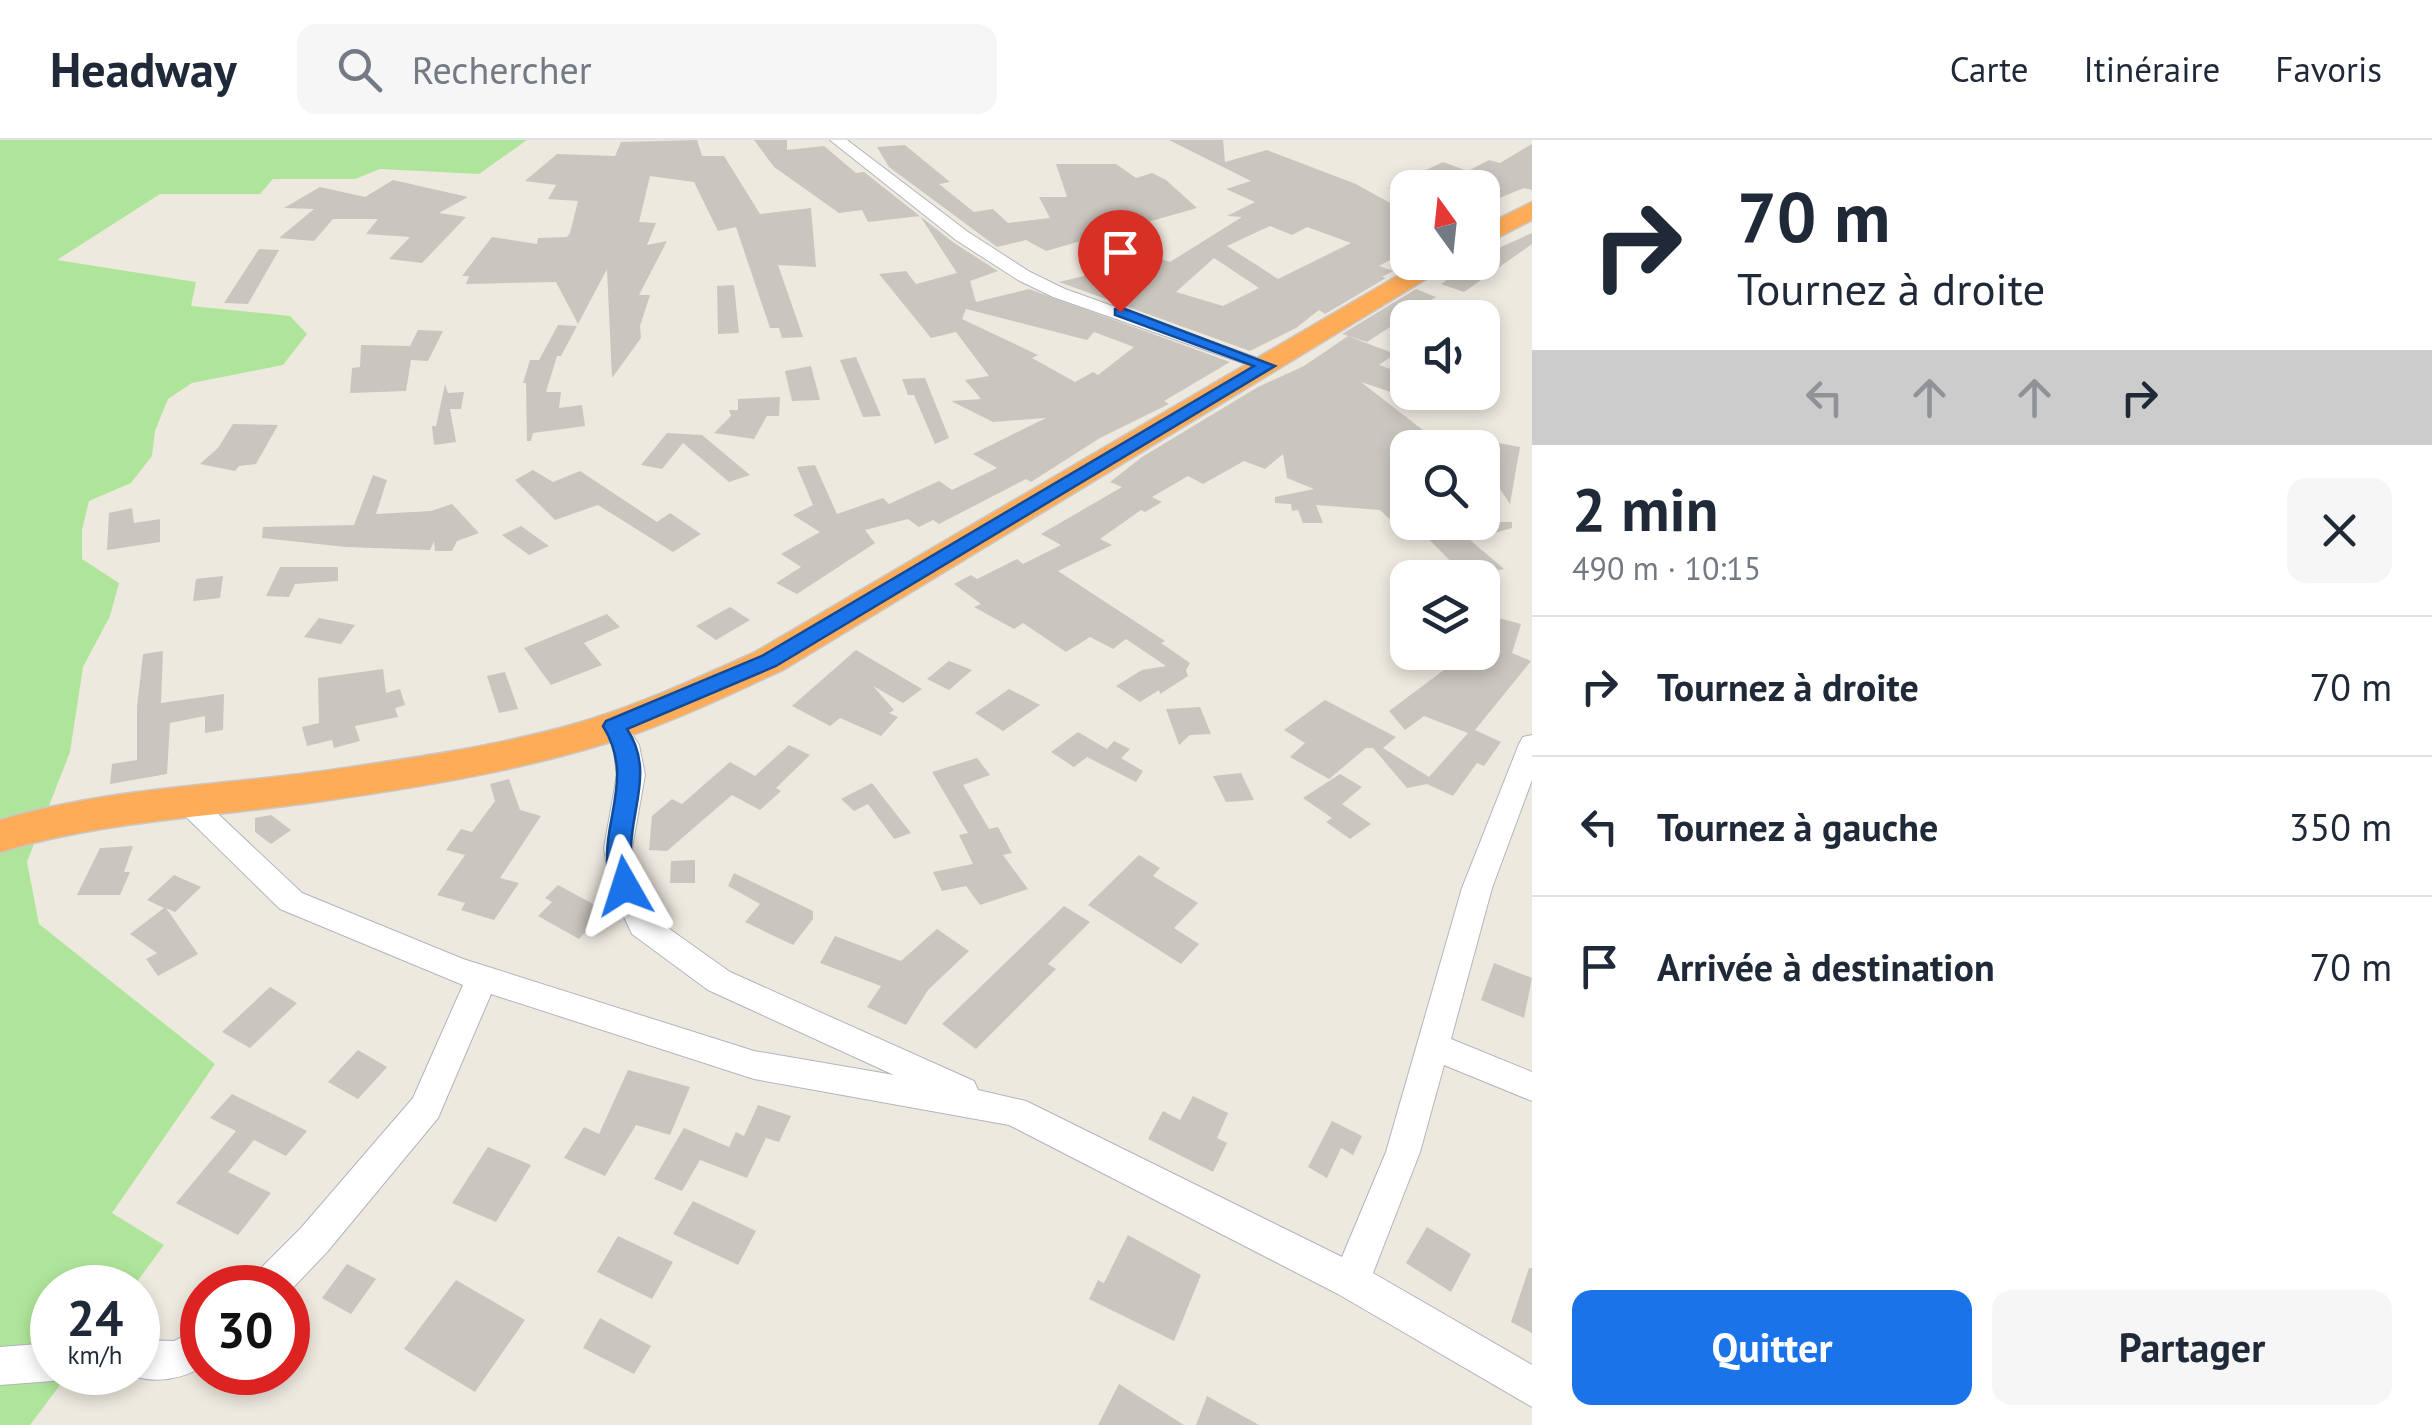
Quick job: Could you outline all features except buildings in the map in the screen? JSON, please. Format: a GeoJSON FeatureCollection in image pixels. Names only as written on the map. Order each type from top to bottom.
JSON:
{"type":"FeatureCollection","features":[{"type":"Feature","properties":{"kind":"highway"},"geometry":{"type":"LineString","coordinates":[[1500,228],[1532,210]]}},
{"type":"Feature","properties":{"kind":"highway"},"geometry":{"type":"LineString","coordinates":[[0,836],[119,810],[313,787],[478,760],[614,726],[769,661],[1411,280]]}},
{"type":"Feature","properties":{"kind":"street"},"geometry":{"type":"LineString","coordinates":[[838,140],[962,236],[1024,276],[1059,293],[1267,366]]}},
{"type":"Feature","properties":{"kind":"street"},"geometry":{"type":"LineString","coordinates":[[614,726],[626,745],[631,775],[618,848],[625,886],[644,926],[719,980],[949,1086],[1014,1111],[1351,1281],[1532,1387]]}},
{"type":"Feature","properties":{"kind":"street"},"geometry":{"type":"LineString","coordinates":[[1351,1281],[1403,1152],[1477,888],[1532,744]]}},
{"type":"Feature","properties":{"kind":"street"},"geometry":{"type":"LineString","coordinates":[[188,802],[292,901],[482,978],[754,1065],[1014,1111]]}},
{"type":"Feature","properties":{"kind":"street"},"geometry":{"type":"LineString","coordinates":[[290,1265],[426,1108],[482,978]]}},
{"type":"Feature","properties":{"kind":"street"},"geometry":{"type":"LineString","coordinates":[[1434,1047],[1532,1086]]}},
{"type":"Feature","properties":{"kind":"street"},"geometry":{"type":"LineString","coordinates":[[0,1366],[30,1364]]}},
{"type":"Feature","properties":{"kind":"green space"},"geometry":{"type":"Polygon","coordinates":[[[0,140],[527,140],[479,174],[380,169],[355,179],[273,179],[260,194],[160,194],[57,260],[196,282],[191,306],[290,316],[307,334],[283,365],[192,383],[168,399],[155,431],[152,456],[131,483],[89,501],[82,530],[82,559],[119,583],[110,616],[83,667],[70,752],[27,862],[39,924],[215,1064],[112,1213],[164,1245],[149,1265],[30,1265],[30,1395],[52,1395],[30,1425],[0,1425],[0,140]]]}},
{"type":"Feature","properties":{"kind":"route"},"geometry":{"type":"LineString","coordinates":[[625,886],[618,848],[631,775],[626,745],[614,726],[769,661],[1267,366],[1120,312]]}}]}
